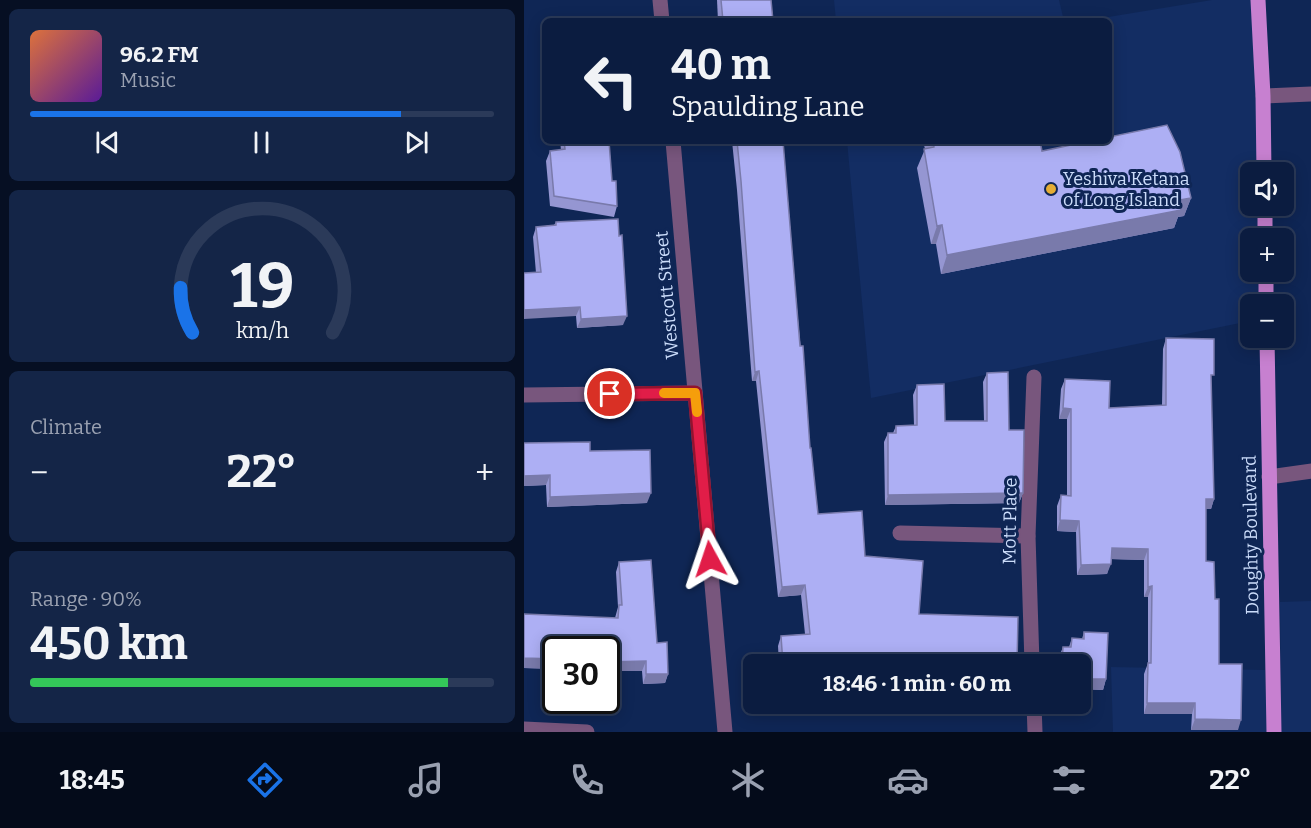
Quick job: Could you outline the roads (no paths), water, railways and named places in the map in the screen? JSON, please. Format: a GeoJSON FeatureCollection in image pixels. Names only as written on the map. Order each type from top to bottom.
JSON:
{"type":"FeatureCollection","features":[{"type":"Feature","properties":{"kind":"main road"},"geometry":{"type":"LineString","coordinates":[[1258,0],[1265,162]]}},
{"type":"Feature","properties":{"kind":"main road","name":"Doughty Boulevard"},"geometry":{"type":"LineString","coordinates":[[1267,348],[1274,732]]}},
{"type":"Feature","properties":{"kind":"street"},"geometry":{"type":"LineString","coordinates":[[660,0],[662,18]]}},
{"type":"Feature","properties":{"kind":"street"},"geometry":{"type":"LineString","coordinates":[[1263,96],[1312,94]]}},
{"type":"Feature","properties":{"kind":"street","name":"Westcott Street"},"geometry":{"type":"LineString","coordinates":[[673,144],[725,732]]}},
{"type":"Feature","properties":{"kind":"street","name":"Mott Place"},"geometry":{"type":"LineString","coordinates":[[1032,654],[1028,536],[1034,377]]}},
{"type":"Feature","properties":{"kind":"street"},"geometry":{"type":"LineString","coordinates":[[524,395],[695,393]]}},
{"type":"Feature","properties":{"kind":"street"},"geometry":{"type":"LineString","coordinates":[[1269,477],[1312,471]]}},
{"type":"Feature","properties":{"kind":"street"},"geometry":{"type":"LineString","coordinates":[[900,532],[1028,536]]}},
{"type":"Feature","properties":{"kind":"street"},"geometry":{"type":"LineString","coordinates":[[1034,714],[1035,732]]}},
{"type":"Feature","properties":{"kind":"street"},"geometry":{"type":"LineString","coordinates":[[524,729],[587,732]]}},
{"type":"Feature","properties":{"kind":"place","name":"Yeshiva Ketana of Long Island"},"geometry":{"type":"Point","coordinates":[1051,189]}}]}
